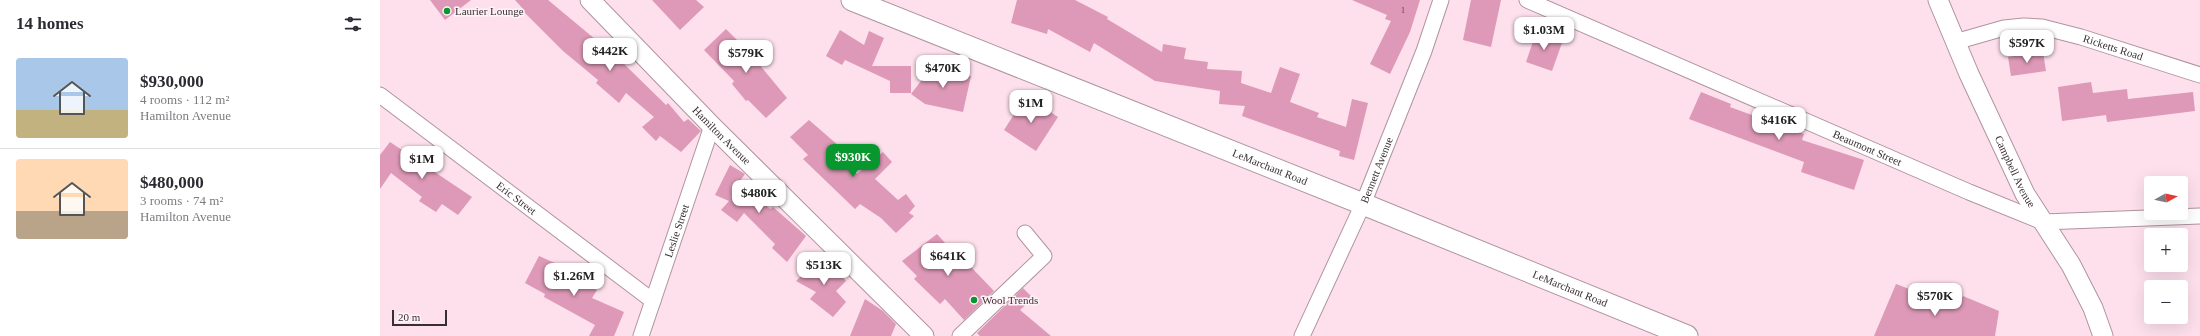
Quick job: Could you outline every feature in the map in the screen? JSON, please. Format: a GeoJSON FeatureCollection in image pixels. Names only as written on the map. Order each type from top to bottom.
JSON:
{"type":"FeatureCollection","features":[{"type":"Feature","properties":{"kind":"main road","name":"LeMarchant Road"},"geometry":{"type":"LineString","coordinates":[[852,0],[1363,204],[1687,336]]}},
{"type":"Feature","properties":{"kind":"street","name":"Hamilton Avenue"},"geometry":{"type":"LineString","coordinates":[[590,0],[712,126],[924,336]]}},
{"type":"Feature","properties":{"kind":"street","name":"Bennett Avenue"},"geometry":{"type":"LineString","coordinates":[[1302,336],[1363,204],[1424,52],[1441,0]]}},
{"type":"Feature","properties":{"kind":"street","name":"Beaumont Street"},"geometry":{"type":"LineString","coordinates":[[1527,0],[1963,189],[2043,222],[2200,216]]}},
{"type":"Feature","properties":{"kind":"street","name":"Campbell Avenue"},"geometry":{"type":"LineString","coordinates":[[1938,0],[1955,42],[2025,194],[2083,287],[2103,336]]}},
{"type":"Feature","properties":{"kind":"street","name":"Ricketts Road"},"geometry":{"type":"LineString","coordinates":[[1955,42],[2004,28],[2024,26],[2042,28],[2081,37],[2200,75]]}},
{"type":"Feature","properties":{"kind":"street","name":"Eric Street"},"geometry":{"type":"LineString","coordinates":[[380,95],[653,301]]}},
{"type":"Feature","properties":{"kind":"street","name":"Leslie Street"},"geometry":{"type":"LineString","coordinates":[[641,336],[712,126]]}},
{"type":"Feature","properties":{"kind":"street"},"geometry":{"type":"LineString","coordinates":[[960,336],[1044,256],[1025,232]]}},
{"type":"Feature","properties":{"kind":"building","name":"Laurier Lounge"},"geometry":{"type":"Polygon","coordinates":[[[430,0],[471,0],[445,20],[430,0]]]}},
{"type":"Feature","properties":{"kind":"building"},"geometry":{"type":"Polygon","coordinates":[[[515,0],[548,0],[619,59],[666,105],[668,103],[684,122],[688,119],[701,131],[681,152],[660,136],[656,141],[642,127],[654,117],[626,93],[619,103],[596,83],[598,80],[563,51],[523,11],[524,10],[515,0]]]}},
{"type":"Feature","properties":{"kind":"building"},"geometry":{"type":"Polygon","coordinates":[[[652,0],[696,0],[704,7],[680,30],[652,0]]]}},
{"type":"Feature","properties":{"kind":"building"},"geometry":{"type":"Polygon","coordinates":[[[1017,0],[1075,0],[1108,17],[1107,19],[1162,52],[1163,44],[1186,48],[1184,59],[1208,62],[1207,69],[1242,71],[1241,83],[1271,93],[1280,67],[1300,74],[1290,102],[1319,113],[1317,117],[1346,127],[1352,99],[1368,103],[1354,160],[1339,156],[1340,151],[1242,116],[1245,106],[1219,104],[1220,91],[1155,81],[1094,43],[1090,52],[1048,29],[1047,34],[1011,23],[1017,0]]]}},
{"type":"Feature","properties":{"kind":"building"},"geometry":{"type":"Polygon","coordinates":[[[1352,0],[1420,0],[1410,32],[1390,74],[1370,64],[1391,21],[1385,19],[1387,15],[1352,0]]]}},
{"type":"Feature","properties":{"kind":"building"},"geometry":{"type":"Polygon","coordinates":[[[1471,0],[1501,0],[1491,47],[1463,40],[1471,0]]]}},
{"type":"Feature","properties":{"kind":"building"},"geometry":{"type":"Polygon","coordinates":[[[726,29],[748,51],[787,98],[766,118],[748,100],[746,101],[732,84],[734,81],[704,50],[726,29]]]}},
{"type":"Feature","properties":{"kind":"building"},"geometry":{"type":"Polygon","coordinates":[[[840,30],[864,45],[869,31],[884,38],[872,66],[911,66],[911,93],[890,93],[890,81],[845,60],[842,65],[826,56],[840,30]]]}},
{"type":"Feature","properties":{"kind":"building"},"geometry":{"type":"Polygon","coordinates":[[[1537,30],[1563,40],[1552,71],[1526,62],[1537,30]]]}},
{"type":"Feature","properties":{"kind":"building"},"geometry":{"type":"Polygon","coordinates":[[[2043,52],[2046,71],[2011,76],[2008,57],[2043,52]]]}},
{"type":"Feature","properties":{"kind":"building"},"geometry":{"type":"Polygon","coordinates":[[[934,64],[940,69],[971,76],[963,112],[925,104],[911,94],[934,64]]]}},
{"type":"Feature","properties":{"kind":"building"},"geometry":{"type":"Polygon","coordinates":[[[2091,82],[2093,93],[2127,89],[2128,99],[2193,92],[2195,111],[2107,122],[2106,115],[2062,121],[2058,87],[2091,82]]]}},
{"type":"Feature","properties":{"kind":"building"},"geometry":{"type":"Polygon","coordinates":[[[1701,92],[1731,104],[1730,107],[1804,134],[1802,140],[1864,160],[1854,190],[1801,172],[1804,162],[1689,119],[1701,92]]]}},
{"type":"Feature","properties":{"kind":"building"},"geometry":{"type":"Polygon","coordinates":[[[1026,96],[1058,117],[1036,151],[1004,130],[1026,96]]]}},
{"type":"Feature","properties":{"kind":"building"},"geometry":{"type":"Polygon","coordinates":[[[809,120],[839,146],[833,152],[857,174],[883,152],[892,162],[875,179],[898,200],[906,194],[915,206],[909,213],[914,216],[896,233],[881,218],[860,204],[855,209],[803,159],[808,155],[790,137],[809,120]]]}},
{"type":"Feature","properties":{"kind":"building"},"geometry":{"type":"Polygon","coordinates":[[[390,142],[472,197],[458,215],[442,204],[436,212],[419,201],[422,197],[391,173],[380,189],[380,155],[390,142]]]}},
{"type":"Feature","properties":{"kind":"building"},"geometry":{"type":"Polygon","coordinates":[[[730,165],[745,174],[740,181],[770,209],[773,207],[806,236],[787,262],[772,248],[775,244],[744,213],[737,222],[721,210],[729,201],[715,195],[730,165]]]}},
{"type":"Feature","properties":{"kind":"building"},"geometry":{"type":"Polygon","coordinates":[[[937,234],[954,253],[959,248],[972,268],[994,291],[964,320],[945,299],[940,304],[914,279],[917,276],[902,261],[937,234]]]}},
{"type":"Feature","properties":{"kind":"building"},"geometry":{"type":"Polygon","coordinates":[[[823,255],[846,281],[836,291],[846,302],[833,317],[810,299],[816,292],[796,281],[823,255]]]}},
{"type":"Feature","properties":{"kind":"building"},"geometry":{"type":"Polygon","coordinates":[[[539,256],[557,264],[555,269],[597,290],[592,298],[624,312],[614,336],[589,336],[595,325],[544,297],[545,294],[525,283],[539,256]]]}},
{"type":"Feature","properties":{"kind":"building"},"geometry":{"type":"Polygon","coordinates":[[[1896,284],[1957,307],[1963,296],[1999,311],[1995,336],[1874,336],[1896,284]]]}},
{"type":"Feature","properties":{"kind":"building"},"geometry":{"type":"Polygon","coordinates":[[[1023,288],[1033,298],[1020,310],[1051,336],[980,336],[977,333],[1023,288]]]}},
{"type":"Feature","properties":{"kind":"building"},"geometry":{"type":"Polygon","coordinates":[[[865,299],[883,311],[896,324],[891,336],[850,336],[865,299]]]}},
{"type":"Feature","properties":{"kind":"place","name":"Laurier Lounge"},"geometry":{"type":"Point","coordinates":[447,11]}},
{"type":"Feature","properties":{"kind":"place","name":"Wool Trends"},"geometry":{"type":"Point","coordinates":[974,300]}}]}
